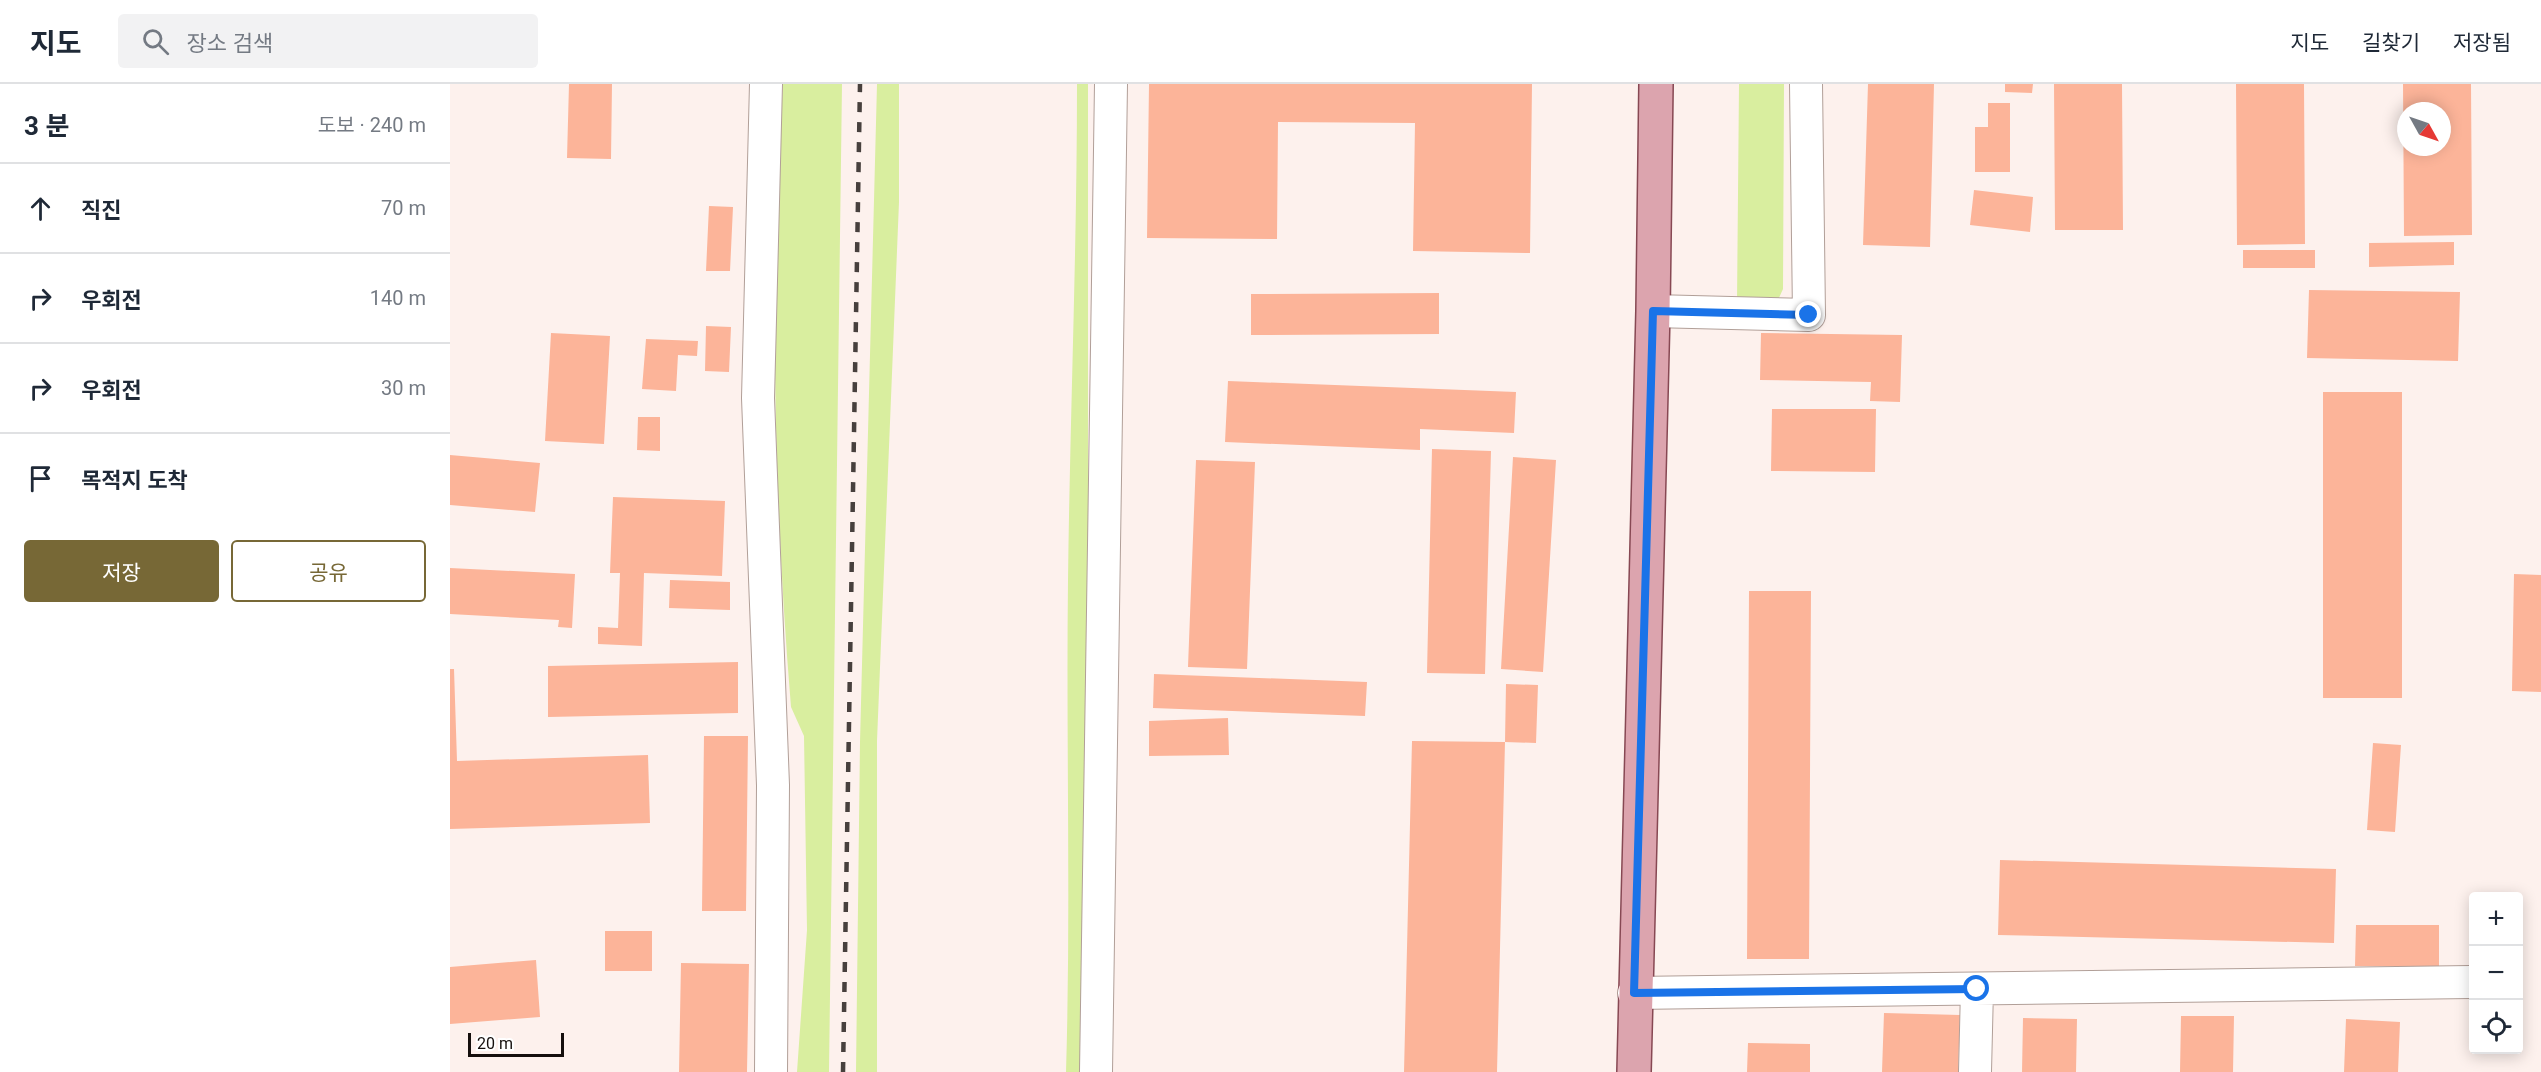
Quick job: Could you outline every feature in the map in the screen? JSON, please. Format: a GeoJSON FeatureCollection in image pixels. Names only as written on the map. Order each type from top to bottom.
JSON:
{"type":"FeatureCollection","features":[{"type":"Feature","properties":{"kind":"main road"},"geometry":{"type":"LineString","coordinates":[[1634,1072],[1634,993],[1653,311],[1656,84]]}},
{"type":"Feature","properties":{"kind":"street"},"geometry":{"type":"LineString","coordinates":[[766,84],[758,398],[773,785],[771,1072]]}},
{"type":"Feature","properties":{"kind":"street"},"geometry":{"type":"LineString","coordinates":[[1096,1072],[1111,84]]}},
{"type":"Feature","properties":{"kind":"street"},"geometry":{"type":"LineString","coordinates":[[1653,311],[1809,315],[1806,84]]}},
{"type":"Feature","properties":{"kind":"street"},"geometry":{"type":"LineString","coordinates":[[1634,993],[2469,982]]}},
{"type":"Feature","properties":{"kind":"street"},"geometry":{"type":"LineString","coordinates":[[1975,1072],[1977,989]]}},
{"type":"Feature","properties":{"kind":"green space"},"geometry":{"type":"Polygon","coordinates":[[[783,84],[842,84],[829,1072],[797,1072],[807,930],[804,736],[791,707],[785,629],[775,396],[776,240],[783,84]]]}},
{"type":"Feature","properties":{"kind":"green space"},"geometry":{"type":"Polygon","coordinates":[[[877,84],[899,84],[899,202],[877,741],[877,1072],[856,1072],[860,742],[877,84]]]}},
{"type":"Feature","properties":{"kind":"green space"},"geometry":{"type":"Polygon","coordinates":[[[1077,84],[1088,84],[1088,737],[1082,1072],[1066,1072],[1068,580],[1077,84]]]}},
{"type":"Feature","properties":{"kind":"green space"},"geometry":{"type":"Polygon","coordinates":[[[1739,84],[1784,84],[1783,289],[1778,300],[1737,303],[1739,84]]]}},
{"type":"Feature","properties":{"kind":"building"},"geometry":{"type":"Polygon","coordinates":[[[569,84],[612,84],[611,159],[567,158],[569,84]]]}},
{"type":"Feature","properties":{"kind":"building"},"geometry":{"type":"Polygon","coordinates":[[[1149,84],[1532,84],[1530,253],[1413,251],[1415,123],[1278,122],[1277,239],[1147,238],[1149,84]]]}},
{"type":"Feature","properties":{"kind":"building"},"geometry":{"type":"Polygon","coordinates":[[[1868,84],[1934,84],[1930,247],[1863,245],[1868,84]]]}},
{"type":"Feature","properties":{"kind":"building"},"geometry":{"type":"Polygon","coordinates":[[[2005,84],[2033,84],[2032,93],[2005,92],[2005,84]]]}},
{"type":"Feature","properties":{"kind":"building"},"geometry":{"type":"Polygon","coordinates":[[[2054,84],[2122,84],[2123,230],[2055,230],[2054,84]]]}},
{"type":"Feature","properties":{"kind":"building"},"geometry":{"type":"Polygon","coordinates":[[[2236,84],[2304,84],[2305,244],[2237,245],[2236,84]]]}},
{"type":"Feature","properties":{"kind":"building"},"geometry":{"type":"Polygon","coordinates":[[[2403,84],[2471,84],[2472,235],[2404,236],[2403,156],[2451,156],[2451,102],[2403,102],[2403,84]]]}},
{"type":"Feature","properties":{"kind":"building"},"geometry":{"type":"Polygon","coordinates":[[[1988,103],[2010,103],[2010,172],[1975,172],[1975,127],[1988,127],[1988,103]]]}},
{"type":"Feature","properties":{"kind":"building"},"geometry":{"type":"Polygon","coordinates":[[[1974,190],[2033,197],[2030,232],[1970,225],[1974,190]]]}},
{"type":"Feature","properties":{"kind":"building"},"geometry":{"type":"Polygon","coordinates":[[[709,206],[733,207],[730,271],[706,271],[709,206]]]}},
{"type":"Feature","properties":{"kind":"building"},"geometry":{"type":"Polygon","coordinates":[[[2454,242],[2454,265],[2369,267],[2369,243],[2454,242]]]}},
{"type":"Feature","properties":{"kind":"building"},"geometry":{"type":"Polygon","coordinates":[[[2243,250],[2315,250],[2315,268],[2243,268],[2243,250]]]}},
{"type":"Feature","properties":{"kind":"building"},"geometry":{"type":"Polygon","coordinates":[[[2309,290],[2460,292],[2458,361],[2307,358],[2309,290]]]}},
{"type":"Feature","properties":{"kind":"building"},"geometry":{"type":"Polygon","coordinates":[[[1439,293],[1439,334],[1251,335],[1251,294],[1439,293]]]}},
{"type":"Feature","properties":{"kind":"building"},"geometry":{"type":"Polygon","coordinates":[[[706,326],[731,327],[729,372],[705,371],[706,326]]]}},
{"type":"Feature","properties":{"kind":"building"},"geometry":{"type":"Polygon","coordinates":[[[551,333],[610,336],[604,444],[545,441],[551,333]]]}},
{"type":"Feature","properties":{"kind":"building"},"geometry":{"type":"Polygon","coordinates":[[[1761,333],[1902,335],[1900,402],[1870,401],[1871,382],[1760,380],[1761,333]]]}},
{"type":"Feature","properties":{"kind":"building"},"geometry":{"type":"Polygon","coordinates":[[[646,339],[698,341],[697,356],[678,355],[676,391],[642,389],[646,339]]]}},
{"type":"Feature","properties":{"kind":"building"},"geometry":{"type":"Polygon","coordinates":[[[1228,381],[1516,392],[1514,433],[1420,429],[1420,450],[1225,442],[1228,381]]]}},
{"type":"Feature","properties":{"kind":"building"},"geometry":{"type":"Polygon","coordinates":[[[2323,392],[2402,392],[2402,698],[2323,698],[2323,392]]]}},
{"type":"Feature","properties":{"kind":"building"},"geometry":{"type":"Polygon","coordinates":[[[1772,409],[1876,409],[1875,472],[1771,471],[1772,409]]]}},
{"type":"Feature","properties":{"kind":"building"},"geometry":{"type":"Polygon","coordinates":[[[638,417],[660,417],[660,451],[637,450],[638,417]]]}},
{"type":"Feature","properties":{"kind":"building"},"geometry":{"type":"Polygon","coordinates":[[[1432,449],[1491,451],[1485,674],[1427,673],[1432,449]]]}},
{"type":"Feature","properties":{"kind":"building"},"geometry":{"type":"Polygon","coordinates":[[[450,455],[540,463],[535,512],[450,505],[450,455]]]}},
{"type":"Feature","properties":{"kind":"building"},"geometry":{"type":"Polygon","coordinates":[[[1513,457],[1556,460],[1543,672],[1501,669],[1513,457]]]}},
{"type":"Feature","properties":{"kind":"building"},"geometry":{"type":"Polygon","coordinates":[[[1196,460],[1255,462],[1247,669],[1188,667],[1196,460]]]}},
{"type":"Feature","properties":{"kind":"building"},"geometry":{"type":"Polygon","coordinates":[[[613,497],[725,501],[722,576],[644,573],[642,646],[598,644],[598,627],[618,628],[620,573],[610,573],[613,497]]]}},
{"type":"Feature","properties":{"kind":"building"},"geometry":{"type":"Polygon","coordinates":[[[450,568],[575,574],[572,628],[558,627],[559,620],[450,614],[450,568]]]}},
{"type":"Feature","properties":{"kind":"building"},"geometry":{"type":"Polygon","coordinates":[[[2514,574],[2541,575],[2541,692],[2512,691],[2514,574]]]}},
{"type":"Feature","properties":{"kind":"building"},"geometry":{"type":"Polygon","coordinates":[[[670,580],[730,582],[730,610],[669,608],[670,580]]]}},
{"type":"Feature","properties":{"kind":"building"},"geometry":{"type":"Polygon","coordinates":[[[1749,591],[1811,591],[1809,959],[1747,959],[1749,591]]]}},
{"type":"Feature","properties":{"kind":"building"},"geometry":{"type":"Polygon","coordinates":[[[738,662],[738,713],[548,717],[548,666],[738,662]]]}},
{"type":"Feature","properties":{"kind":"building"},"geometry":{"type":"Polygon","coordinates":[[[450,669],[454,669],[457,761],[648,755],[650,823],[450,829],[450,669]]]}},
{"type":"Feature","properties":{"kind":"building"},"geometry":{"type":"Polygon","coordinates":[[[1154,674],[1367,682],[1365,716],[1153,708],[1154,674]]]}},
{"type":"Feature","properties":{"kind":"building"},"geometry":{"type":"Polygon","coordinates":[[[1506,684],[1538,685],[1536,743],[1505,742],[1506,684]]]}},
{"type":"Feature","properties":{"kind":"building"},"geometry":{"type":"Polygon","coordinates":[[[1228,718],[1229,755],[1149,756],[1149,721],[1228,718]]]}},
{"type":"Feature","properties":{"kind":"building"},"geometry":{"type":"Polygon","coordinates":[[[704,736],[748,736],[746,911],[702,911],[704,736]]]}},
{"type":"Feature","properties":{"kind":"building"},"geometry":{"type":"Polygon","coordinates":[[[1412,741],[1505,742],[1497,1072],[1404,1072],[1412,741]]]}},
{"type":"Feature","properties":{"kind":"building"},"geometry":{"type":"Polygon","coordinates":[[[2373,743],[2401,745],[2395,832],[2367,830],[2373,743]]]}},
{"type":"Feature","properties":{"kind":"building"},"geometry":{"type":"Polygon","coordinates":[[[2000,860],[2336,869],[2334,943],[1998,935],[2000,860]]]}},
{"type":"Feature","properties":{"kind":"building"},"geometry":{"type":"Polygon","coordinates":[[[2356,925],[2439,925],[2439,966],[2355,966],[2356,925]]]}},
{"type":"Feature","properties":{"kind":"building"},"geometry":{"type":"Polygon","coordinates":[[[605,931],[652,931],[652,971],[605,971],[605,931]]]}},
{"type":"Feature","properties":{"kind":"building"},"geometry":{"type":"Polygon","coordinates":[[[536,960],[540,1017],[450,1024],[450,967],[536,960]]]}},
{"type":"Feature","properties":{"kind":"building"},"geometry":{"type":"Polygon","coordinates":[[[681,963],[749,964],[747,1072],[679,1072],[681,963]]]}},
{"type":"Feature","properties":{"kind":"building"},"geometry":{"type":"Polygon","coordinates":[[[1884,1013],[1960,1015],[1958,1072],[1882,1072],[1884,1013]]]}},
{"type":"Feature","properties":{"kind":"building"},"geometry":{"type":"Polygon","coordinates":[[[2181,1016],[2234,1016],[2233,1072],[2180,1072],[2181,1016]]]}},
{"type":"Feature","properties":{"kind":"building"},"geometry":{"type":"Polygon","coordinates":[[[2023,1018],[2077,1019],[2076,1072],[2022,1072],[2023,1018]]]}},
{"type":"Feature","properties":{"kind":"building"},"geometry":{"type":"Polygon","coordinates":[[[2346,1019],[2400,1022],[2398,1072],[2344,1072],[2346,1019]]]}},
{"type":"Feature","properties":{"kind":"building"},"geometry":{"type":"Polygon","coordinates":[[[1748,1043],[1810,1044],[1810,1072],[1747,1072],[1748,1043]]]}},
{"type":"Feature","properties":{"kind":"railway"},"geometry":{"type":"LineString","coordinates":[[843,1072],[860,84]]}},
{"type":"Feature","properties":{"kind":"route"},"geometry":{"type":"LineString","coordinates":[[1809,315],[1653,311],[1634,993],[1977,989]]}}]}
